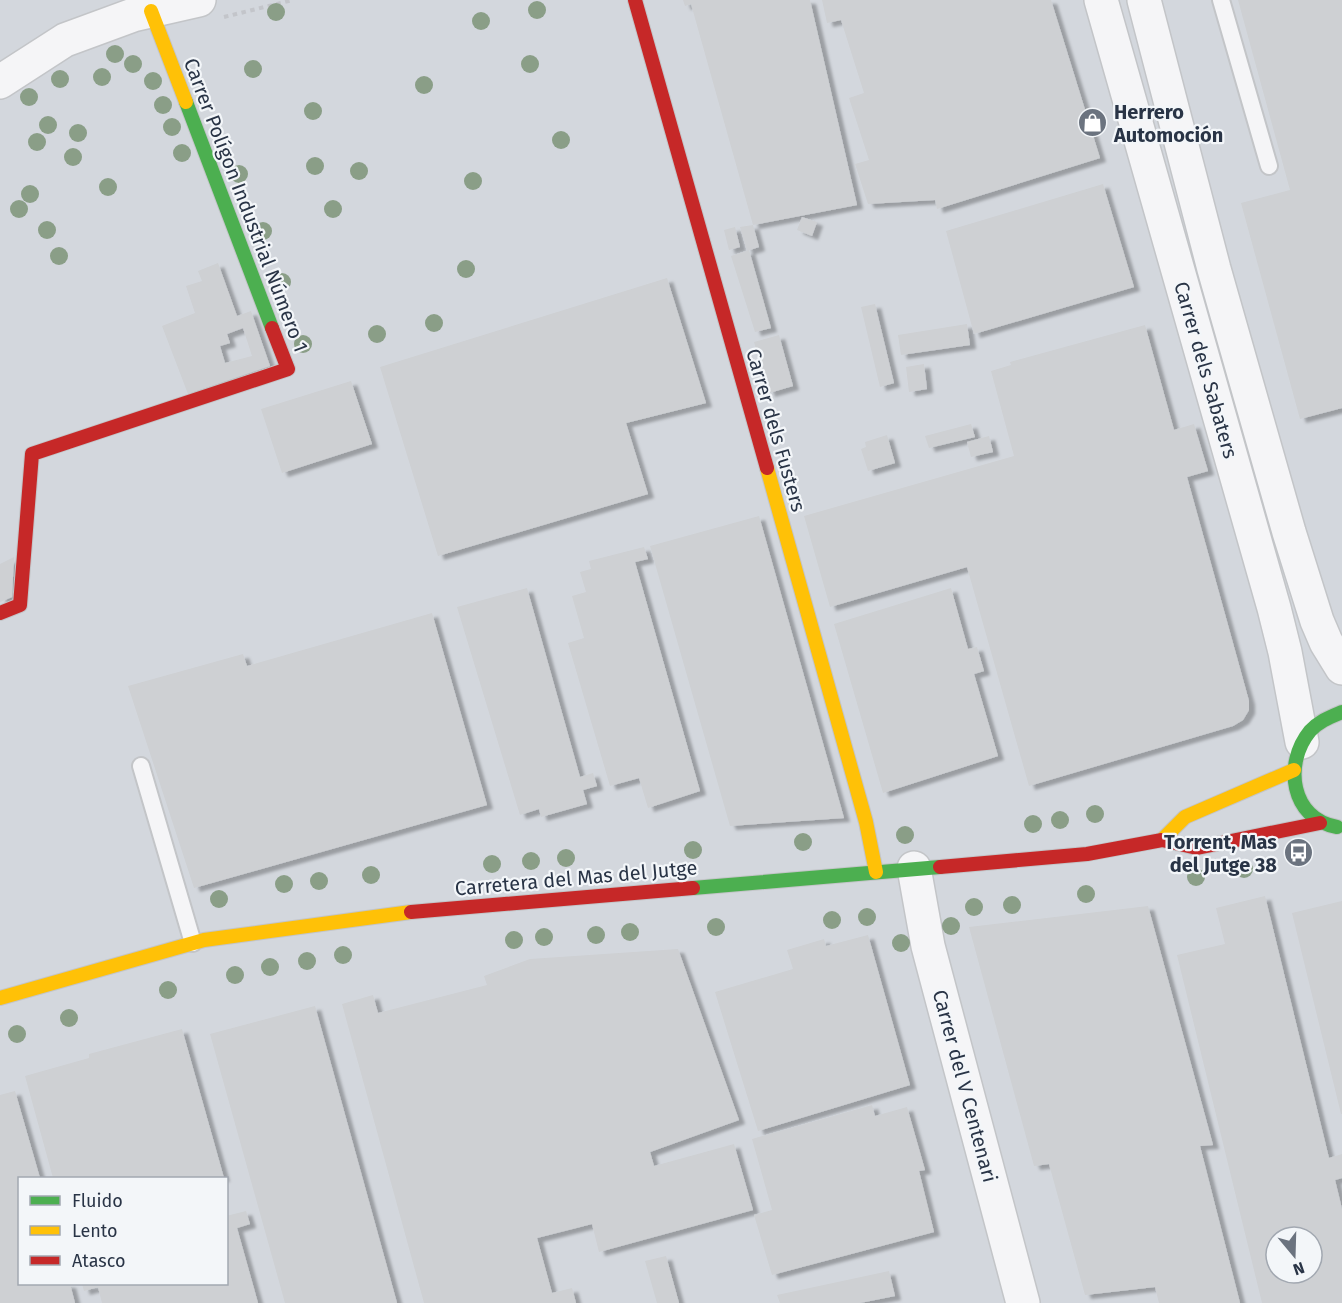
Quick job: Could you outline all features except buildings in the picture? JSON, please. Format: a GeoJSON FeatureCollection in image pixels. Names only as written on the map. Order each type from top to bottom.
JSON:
{"type":"FeatureCollection","features":[{"type":"Feature","properties":{"kind":"street"},"geometry":{"type":"LineString","coordinates":[[0,82],[65,40],[151,11],[199,0]]}},
{"type":"Feature","properties":{"kind":"street","name":"Carrer dels Fusters"},"geometry":{"type":"LineString","coordinates":[[635,0],[860,799],[876,872]]}},
{"type":"Feature","properties":{"kind":"street","name":"Carrer dels Sabaters"},"geometry":{"type":"LineString","coordinates":[[1101,0],[1274,608],[1285,652],[1298,756]]}},
{"type":"Feature","properties":{"kind":"street","name":"Carrer dels Sabaters"},"geometry":{"type":"LineString","coordinates":[[1144,0],[1214,270],[1289,532],[1317,621],[1326,642],[1342,668]]}},
{"type":"Feature","properties":{"kind":"street","name":"Carrer Polígon Industrial Número 1"},"geometry":{"type":"LineString","coordinates":[[0,613],[21,605],[32,454],[288,369],[151,11]]}},
{"type":"Feature","properties":{"kind":"street"},"geometry":{"type":"LineString","coordinates":[[1162,840],[1185,817],[1298,756],[1320,720],[1342,712]]}},
{"type":"Feature","properties":{"kind":"street"},"geometry":{"type":"LineString","coordinates":[[1298,756],[1298,791],[1306,810],[1320,823],[1342,828]]}},
{"type":"Feature","properties":{"kind":"street","name":"Carretera del Mas del Jutge"},"geometry":{"type":"LineString","coordinates":[[0,998],[193,943],[402,913],[1087,854],[1162,840],[1197,848],[1320,823]]}},
{"type":"Feature","properties":{"kind":"street","name":"Carrer del V Centenari"},"geometry":{"type":"LineString","coordinates":[[914,868],[928,945],[1023,1303]]}},
{"type":"Feature","properties":{"kind":"lane"},"geometry":{"type":"LineString","coordinates":[[1221,0],[1269,166]]}},
{"type":"Feature","properties":{"kind":"lane"},"geometry":{"type":"LineString","coordinates":[[141,766],[193,943]]}},
{"type":"Feature","properties":{"kind":"shaded area"},"geometry":{"type":"Polygon","coordinates":[[[0,0],[1342,0],[1342,1303],[0,1303],[0,0]]]}},
{"type":"Feature","properties":{"kind":"traffic: fast"},"geometry":{"type":"LineString","coordinates":[[186,102],[272,328]]}},
{"type":"Feature","properties":{"kind":"traffic: fast"},"geometry":{"type":"LineString","coordinates":[[1337,827],[1322,822],[1301,802],[1296,788],[1295,774],[1296,759],[1310,731],[1321,722],[1342,712]]}},
{"type":"Feature","properties":{"kind":"traffic: fast"},"geometry":{"type":"LineString","coordinates":[[693,888],[940,867]]}},
{"type":"Feature","properties":{"kind":"traffic: slow"},"geometry":{"type":"LineString","coordinates":[[151,11],[186,102]]}},
{"type":"Feature","properties":{"kind":"traffic: slow"},"geometry":{"type":"LineString","coordinates":[[767,468],[866,822],[876,872]]}},
{"type":"Feature","properties":{"kind":"traffic: slow"},"geometry":{"type":"LineString","coordinates":[[1162,840],[1185,817],[1294,770]]}},
{"type":"Feature","properties":{"kind":"traffic: slow"},"geometry":{"type":"LineString","coordinates":[[0,998],[204,940],[411,912]]}},
{"type":"Feature","properties":{"kind":"traffic: jam"},"geometry":{"type":"LineString","coordinates":[[635,0],[767,468]]}},
{"type":"Feature","properties":{"kind":"traffic: jam"},"geometry":{"type":"LineString","coordinates":[[0,613],[20,605],[32,454],[288,369],[272,328]]}},
{"type":"Feature","properties":{"kind":"traffic: jam"},"geometry":{"type":"LineString","coordinates":[[940,867],[1087,854],[1162,840],[1197,848],[1320,823]]}},
{"type":"Feature","properties":{"kind":"traffic: jam"},"geometry":{"type":"LineString","coordinates":[[411,912],[693,888]]}},
{"type":"Feature","properties":{"kind":"place","name":"Herrero Automoción"},"geometry":{"type":"Point","coordinates":[1093,123]}},
{"type":"Feature","properties":{"kind":"place","name":"Torrent, Mas del Jutge 38"},"geometry":{"type":"Point","coordinates":[1298,853]}}]}
